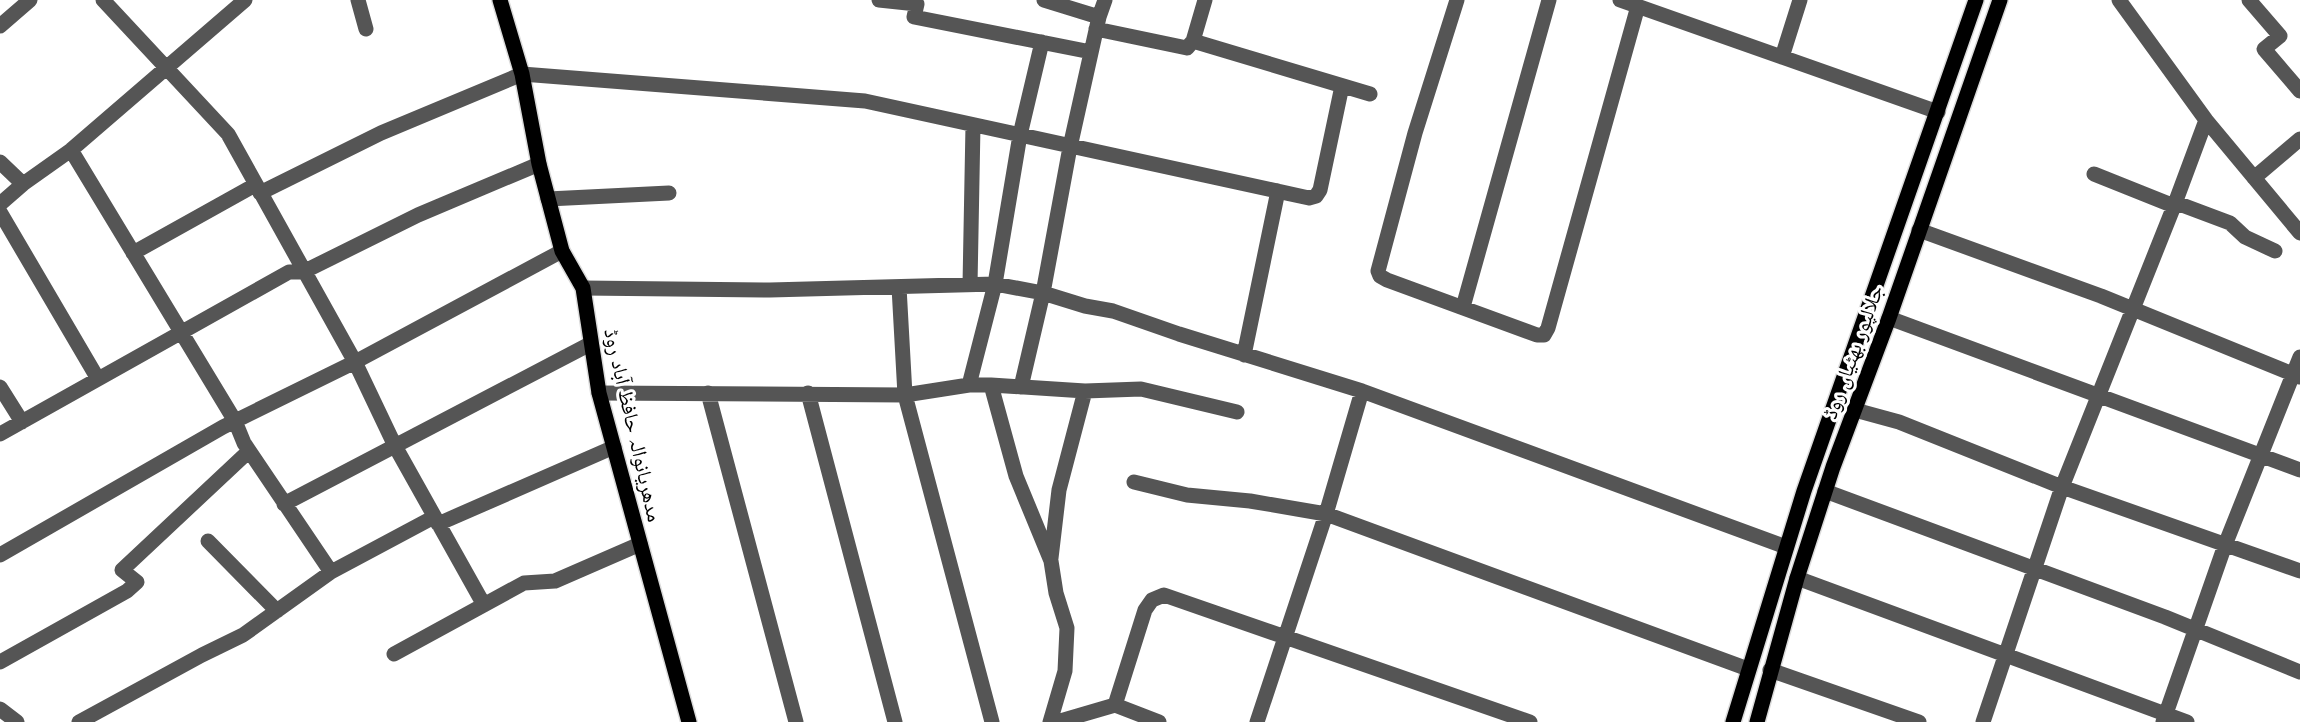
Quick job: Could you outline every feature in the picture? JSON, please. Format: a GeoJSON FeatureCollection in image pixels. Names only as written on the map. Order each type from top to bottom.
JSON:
{"type":"FeatureCollection","features":[{"type":"Feature","properties":{"kind":"main road","name":"مدھریانوالہ حافظ آباد روڈ"},"geometry":{"type":"LineString","coordinates":[[500,0],[522,74],[538,164],[562,251],[583,288],[599,393],[689,722]]}},
{"type":"Feature","properties":{"kind":"main road","name":"جلالپور بھٹیاں روڈ"},"geometry":{"type":"LineString","coordinates":[[1733,722],[1786,547],[1976,0]]}},
{"type":"Feature","properties":{"kind":"main road","name":"جلالپور بھٹیاں روڈ"},"geometry":{"type":"LineString","coordinates":[[1757,722],[1797,578],[1825,491],[1889,318],[2000,0]]}},
{"type":"Feature","properties":{"kind":"street"},"geometry":{"type":"LineString","coordinates":[[0,26],[30,0]]}},
{"type":"Feature","properties":{"kind":"street"},"geometry":{"type":"LineString","coordinates":[[103,0],[165,70],[228,135],[355,362],[395,446],[484,605]]}},
{"type":"Feature","properties":{"kind":"street"},"geometry":{"type":"LineString","coordinates":[[0,204],[23,184],[71,150],[245,0]]}},
{"type":"Feature","properties":{"kind":"street"},"geometry":{"type":"LineString","coordinates":[[358,0],[366,29]]}},
{"type":"Feature","properties":{"kind":"street"},"geometry":{"type":"LineString","coordinates":[[879,0],[917,3],[914,17],[1091,52]]}},
{"type":"Feature","properties":{"kind":"street"},"geometry":{"type":"LineString","coordinates":[[1044,0],[1098,23],[1187,48],[1193,41],[1205,0]]}},
{"type":"Feature","properties":{"kind":"street"},"geometry":{"type":"LineString","coordinates":[[1020,387],[1043,293],[1070,147],[1105,0]]}},
{"type":"Feature","properties":{"kind":"street"},"geometry":{"type":"LineString","coordinates":[[1457,0],[1415,133],[1378,272],[1387,280],[1537,335],[1544,335],[1548,328],[1638,6]]}},
{"type":"Feature","properties":{"kind":"street"},"geometry":{"type":"LineString","coordinates":[[1463,307],[1549,0]]}},
{"type":"Feature","properties":{"kind":"street"},"geometry":{"type":"LineString","coordinates":[[1620,0],[1938,112]]}},
{"type":"Feature","properties":{"kind":"street"},"geometry":{"type":"LineString","coordinates":[[1782,57],[1800,0]]}},
{"type":"Feature","properties":{"kind":"street"},"geometry":{"type":"LineString","coordinates":[[2119,0],[2206,120],[2300,233]]}},
{"type":"Feature","properties":{"kind":"street"},"geometry":{"type":"LineString","coordinates":[[2251,1],[2280,36],[2264,49],[2300,91]]}},
{"type":"Feature","properties":{"kind":"street"},"geometry":{"type":"LineString","coordinates":[[1193,41],[1370,94]]}},
{"type":"Feature","properties":{"kind":"street"},"geometry":{"type":"LineString","coordinates":[[969,386],[995,284],[1020,135],[1042,42]]}},
{"type":"Feature","properties":{"kind":"street"},"geometry":{"type":"LineString","coordinates":[[133,254],[258,189],[381,133],[522,74],[865,101],[1309,198],[1316,196],[1320,190],[1342,86]]}},
{"type":"Feature","properties":{"kind":"street"},"geometry":{"type":"LineString","coordinates":[[1983,722],[2062,487],[2206,120]]}},
{"type":"Feature","properties":{"kind":"street"},"geometry":{"type":"LineString","coordinates":[[970,285],[973,125]]}},
{"type":"Feature","properties":{"kind":"street"},"geometry":{"type":"LineString","coordinates":[[2253,178],[2300,140]]}},
{"type":"Feature","properties":{"kind":"street"},"geometry":{"type":"LineString","coordinates":[[71,150],[180,334],[235,421],[249,451],[331,572]]}},
{"type":"Feature","properties":{"kind":"street"},"geometry":{"type":"LineString","coordinates":[[0,162],[23,184]]}},
{"type":"Feature","properties":{"kind":"street"},"geometry":{"type":"LineString","coordinates":[[0,434],[289,272],[303,272],[418,215],[538,164]]}},
{"type":"Feature","properties":{"kind":"street"},"geometry":{"type":"LineString","coordinates":[[2094,174],[2230,223],[2245,237],[2275,251]]}},
{"type":"Feature","properties":{"kind":"street"},"geometry":{"type":"LineString","coordinates":[[1244,355],[1278,191]]}},
{"type":"Feature","properties":{"kind":"street"},"geometry":{"type":"LineString","coordinates":[[548,199],[669,193]]}},
{"type":"Feature","properties":{"kind":"street"},"geometry":{"type":"LineString","coordinates":[[0,212],[98,379]]}},
{"type":"Feature","properties":{"kind":"street"},"geometry":{"type":"LineString","coordinates":[[1919,230],[2132,309],[2296,376]]}},
{"type":"Feature","properties":{"kind":"street"},"geometry":{"type":"LineString","coordinates":[[0,555],[235,421],[355,362],[562,251]]}},
{"type":"Feature","properties":{"kind":"street"},"geometry":{"type":"LineString","coordinates":[[583,288],[770,290],[995,284],[1043,293],[1085,306],[1113,311],[1362,392],[1786,547]]}},
{"type":"Feature","properties":{"kind":"street"},"geometry":{"type":"LineString","coordinates":[[899,287],[905,395],[992,722]]}},
{"type":"Feature","properties":{"kind":"street"},"geometry":{"type":"LineString","coordinates":[[1889,318],[2300,470]]}},
{"type":"Feature","properties":{"kind":"street"},"geometry":{"type":"LineString","coordinates":[[284,504],[590,344]]}},
{"type":"Feature","properties":{"kind":"street"},"geometry":{"type":"LineString","coordinates":[[2165,718],[2225,545],[2260,455],[2296,376],[2300,357]]}},
{"type":"Feature","properties":{"kind":"street"},"geometry":{"type":"LineString","coordinates":[[991,385],[1016,476],[1051,561],[1056,593],[1067,628],[1065,671],[1050,722]]}},
{"type":"Feature","properties":{"kind":"street"},"geometry":{"type":"LineString","coordinates":[[599,393],[905,395],[991,385],[1085,391],[1141,389],[1237,412]]}},
{"type":"Feature","properties":{"kind":"street"},"geometry":{"type":"LineString","coordinates":[[0,387],[22,422]]}},
{"type":"Feature","properties":{"kind":"street"},"geometry":{"type":"LineString","coordinates":[[1051,561],[1059,490],[1085,391]]}},
{"type":"Feature","properties":{"kind":"street"},"geometry":{"type":"LineString","coordinates":[[1257,722],[1326,514],[1362,392]]}},
{"type":"Feature","properties":{"kind":"street"},"geometry":{"type":"LineString","coordinates":[[708,393],[796,722]]}},
{"type":"Feature","properties":{"kind":"street"},"geometry":{"type":"LineString","coordinates":[[808,393],[895,722]]}},
{"type":"Feature","properties":{"kind":"street"},"geometry":{"type":"LineString","coordinates":[[1856,410],[1899,422],[2062,487],[2300,571]]}},
{"type":"Feature","properties":{"kind":"street"},"geometry":{"type":"LineString","coordinates":[[79,722],[243,635],[331,572],[436,521],[614,447]]}},
{"type":"Feature","properties":{"kind":"street"},"geometry":{"type":"LineString","coordinates":[[0,662],[127,591],[137,582],[122,570],[249,451]]}},
{"type":"Feature","properties":{"kind":"street"},"geometry":{"type":"LineString","coordinates":[[1134,482],[1187,495],[1250,501],[1326,514],[1748,669]]}},
{"type":"Feature","properties":{"kind":"street"},"geometry":{"type":"LineString","coordinates":[[1825,491],[2196,629],[2300,672]]}},
{"type":"Feature","properties":{"kind":"street"},"geometry":{"type":"LineString","coordinates":[[208,541],[277,611]]}},
{"type":"Feature","properties":{"kind":"street"},"geometry":{"type":"LineString","coordinates":[[394,654],[524,583],[555,581],[640,544]]}},
{"type":"Feature","properties":{"kind":"street"},"geometry":{"type":"LineString","coordinates":[[1797,578],[2006,655],[2165,718],[2187,722]]}},
{"type":"Feature","properties":{"kind":"street"},"geometry":{"type":"LineString","coordinates":[[1115,705],[1145,610],[1152,600],[1164,595],[1530,722]]}},
{"type":"Feature","properties":{"kind":"street"},"geometry":{"type":"LineString","coordinates":[[1770,670],[1919,722]]}},
{"type":"Feature","properties":{"kind":"street"},"geometry":{"type":"LineString","coordinates":[[1057,722],[1115,705],[1159,722]]}},
{"type":"Feature","properties":{"kind":"street"},"geometry":{"type":"LineString","coordinates":[[0,709],[17,722]]}}]}
